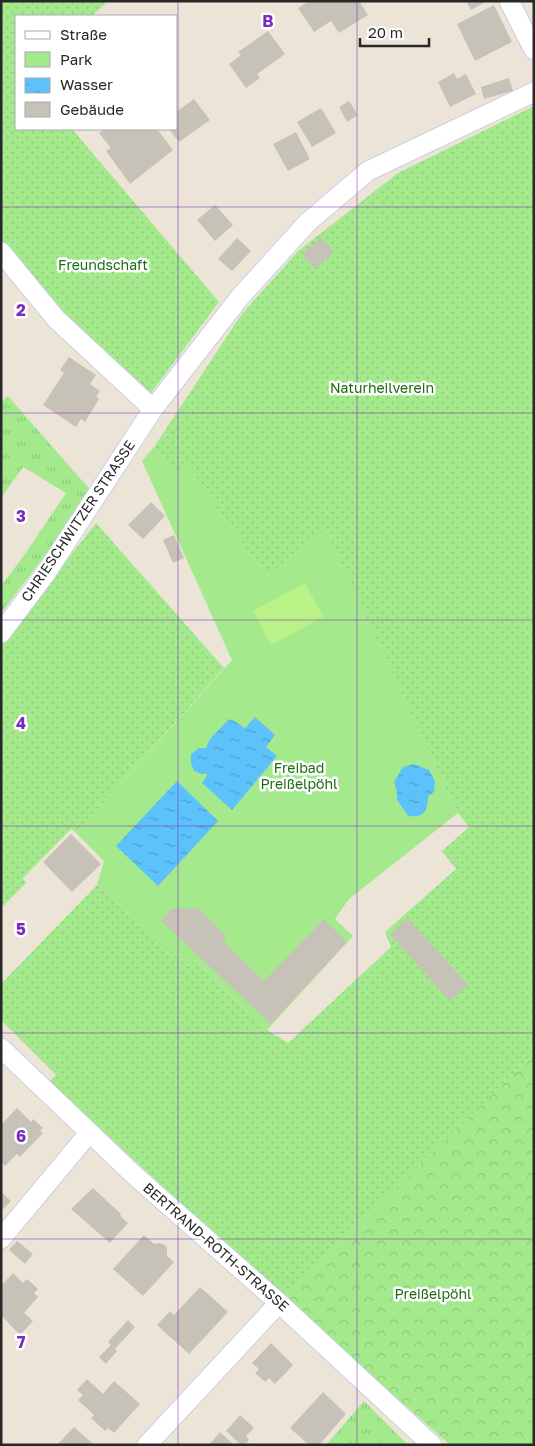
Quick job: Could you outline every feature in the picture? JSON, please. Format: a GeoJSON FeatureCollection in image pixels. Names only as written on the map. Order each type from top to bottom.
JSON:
{"type":"FeatureCollection","features":[{"type":"Feature","properties":{"kind":"street"},"geometry":{"type":"LineString","coordinates":[[509,1],[534,50]]}},
{"type":"Feature","properties":{"kind":"street","name":"CHRIESCHWITZER STRASSE"},"geometry":{"type":"LineString","coordinates":[[1,633],[46,573],[153,409],[240,297],[308,222],[368,171],[534,92]]}},
{"type":"Feature","properties":{"kind":"street"},"geometry":{"type":"LineString","coordinates":[[1,252],[56,319],[153,409]]}},
{"type":"Feature","properties":{"kind":"street","name":"BERTRAND-ROTH-STRASSE"},"geometry":{"type":"LineString","coordinates":[[1,1048],[133,1174],[279,1303],[432,1445]]}},
{"type":"Feature","properties":{"kind":"street"},"geometry":{"type":"LineString","coordinates":[[1,1239],[89,1133]]}},
{"type":"Feature","properties":{"kind":"street"},"geometry":{"type":"LineString","coordinates":[[147,1445],[279,1303]]}},
{"type":"Feature","properties":{"kind":"green space","name":"Freundschaft"},"geometry":{"type":"Polygon","coordinates":[[[1,1],[108,1],[93,15],[15,15],[15,130],[73,130],[219,302],[148,397],[57,310],[1,240],[1,1]]]}},
{"type":"Feature","properties":{"kind":"green space","name":"Naturheilverein"},"geometry":{"type":"Polygon","coordinates":[[[534,106],[534,1053],[284,1298],[49,1082],[56,1075],[1,1020],[1,984],[97,885],[188,966],[195,960],[267,1030],[288,1043],[391,947],[385,932],[456,869],[442,851],[469,827],[458,813],[326,530],[268,575],[225,521],[189,466],[175,475],[154,447],[241,315],[298,251],[398,173],[534,106]]]}},
{"type":"Feature","properties":{"kind":"green space"},"geometry":{"type":"Polygon","coordinates":[[[8,396],[93,493],[1,613],[1,586],[66,493],[23,467],[1,498],[1,402],[8,396]]]}},
{"type":"Feature","properties":{"kind":"green space","name":"Freibad Preißelpöhl"},"geometry":{"type":"Polygon","coordinates":[[[154,447],[175,475],[189,465],[225,521],[268,575],[326,529],[458,813],[349,899],[335,919],[353,936],[267,1030],[195,960],[188,966],[97,885],[104,861],[76,833],[232,660],[142,461],[154,447]]]}},
{"type":"Feature","properties":{"kind":"green space"},"geometry":{"type":"Polygon","coordinates":[[[96,523],[224,668],[76,833],[71,829],[23,878],[26,883],[1,908],[1,644],[96,523]]]}},
{"type":"Feature","properties":{"kind":"green space"},"geometry":{"type":"Polygon","coordinates":[[[305,583],[323,617],[271,645],[253,611],[305,583]]]}},
{"type":"Feature","properties":{"kind":"green space","name":"Preißelpöhl"},"geometry":{"type":"Polygon","coordinates":[[[534,1053],[534,1445],[450,1445],[284,1298],[534,1053]]]}},
{"type":"Feature","properties":{"kind":"green space"},"geometry":{"type":"Polygon","coordinates":[[[364,1401],[408,1445],[326,1445],[364,1401]]]}},
{"type":"Feature","properties":{"kind":"water"},"geometry":{"type":"Polygon","coordinates":[[[255,717],[275,735],[266,747],[277,756],[232,810],[202,783],[208,774],[194,771],[191,763],[191,754],[199,748],[206,748],[210,739],[229,719],[245,728],[255,717]]]}},
{"type":"Feature","properties":{"kind":"water"},"geometry":{"type":"Polygon","coordinates":[[[414,764],[429,770],[435,781],[434,792],[428,796],[426,809],[421,815],[408,816],[397,800],[394,782],[403,767],[414,764]]]}},
{"type":"Feature","properties":{"kind":"water"},"geometry":{"type":"Polygon","coordinates":[[[177,781],[218,821],[158,886],[116,846],[177,781]]]}},
{"type":"Feature","properties":{"kind":"building"},"geometry":{"type":"Polygon","coordinates":[[[309,1],[359,1],[368,15],[339,33],[331,21],[314,32],[298,8],[309,1]]]}},
{"type":"Feature","properties":{"kind":"building"},"geometry":{"type":"Polygon","coordinates":[[[466,1],[487,1],[471,10],[466,1]]]}},
{"type":"Feature","properties":{"kind":"building"},"geometry":{"type":"Polygon","coordinates":[[[494,5],[512,42],[475,61],[457,24],[494,5]]]}},
{"type":"Feature","properties":{"kind":"building"},"geometry":{"type":"Polygon","coordinates":[[[268,31],[285,54],[257,74],[260,78],[246,88],[229,64],[241,55],[238,52],[268,31]]]}},
{"type":"Feature","properties":{"kind":"building"},"geometry":{"type":"Polygon","coordinates":[[[454,73],[457,79],[466,74],[476,94],[450,107],[438,82],[454,73]]]}},
{"type":"Feature","properties":{"kind":"building"},"geometry":{"type":"Polygon","coordinates":[[[509,78],[513,91],[484,99],[481,87],[509,78]]]}},
{"type":"Feature","properties":{"kind":"building"},"geometry":{"type":"Polygon","coordinates":[[[194,99],[210,120],[179,142],[170,130],[178,130],[178,111],[194,99]]]}},
{"type":"Feature","properties":{"kind":"building"},"geometry":{"type":"Polygon","coordinates":[[[349,101],[358,115],[347,122],[339,107],[349,101]]]}},
{"type":"Feature","properties":{"kind":"building"},"geometry":{"type":"Polygon","coordinates":[[[321,108],[336,133],[312,147],[297,122],[321,108]]]}},
{"type":"Feature","properties":{"kind":"building"},"geometry":{"type":"Polygon","coordinates":[[[104,130],[158,130],[173,150],[130,184],[106,151],[111,148],[99,133],[104,130]]]}},
{"type":"Feature","properties":{"kind":"building"},"geometry":{"type":"Polygon","coordinates":[[[296,132],[310,159],[288,171],[273,144],[296,132]]]}},
{"type":"Feature","properties":{"kind":"building"},"geometry":{"type":"Polygon","coordinates":[[[215,205],[233,225],[215,241],[197,220],[215,205]]]}},
{"type":"Feature","properties":{"kind":"building"},"geometry":{"type":"Polygon","coordinates":[[[321,237],[334,252],[315,269],[302,254],[321,237]]]}},
{"type":"Feature","properties":{"kind":"building"},"geometry":{"type":"Polygon","coordinates":[[[237,238],[251,251],[232,271],[218,259],[237,238]]]}},
{"type":"Feature","properties":{"kind":"building"},"geometry":{"type":"Polygon","coordinates":[[[69,357],[96,375],[90,384],[100,391],[96,397],[99,399],[85,422],[81,419],[76,427],[43,405],[64,373],[60,370],[69,357]]]}},
{"type":"Feature","properties":{"kind":"building"},"geometry":{"type":"Polygon","coordinates":[[[151,502],[165,516],[143,539],[128,525],[151,502]]]}},
{"type":"Feature","properties":{"kind":"building"},"geometry":{"type":"Polygon","coordinates":[[[174,535],[184,558],[173,563],[163,540],[174,535]]]}},
{"type":"Feature","properties":{"kind":"building"},"geometry":{"type":"Polygon","coordinates":[[[71,834],[101,864],[72,892],[43,862],[71,834]]]}},
{"type":"Feature","properties":{"kind":"building"},"geometry":{"type":"Polygon","coordinates":[[[198,908],[227,937],[223,941],[264,981],[324,919],[347,942],[271,1024],[161,921],[171,909],[198,908]]]}},
{"type":"Feature","properties":{"kind":"building"},"geometry":{"type":"Polygon","coordinates":[[[408,918],[468,985],[450,1001],[390,934],[408,918]]]}},
{"type":"Feature","properties":{"kind":"building"},"geometry":{"type":"Polygon","coordinates":[[[17,1108],[31,1122],[33,1119],[43,1128],[40,1131],[43,1133],[20,1157],[17,1154],[5,1166],[1,1162],[1,1125],[17,1108]]]}},
{"type":"Feature","properties":{"kind":"building"},"geometry":{"type":"Polygon","coordinates":[[[93,1188],[128,1223],[110,1243],[71,1209],[93,1188]]]}},
{"type":"Feature","properties":{"kind":"building"},"geometry":{"type":"Polygon","coordinates":[[[1,1192],[11,1201],[1,1211],[1,1192]]]}},
{"type":"Feature","properties":{"kind":"building"},"geometry":{"type":"Polygon","coordinates":[[[144,1235],[154,1244],[160,1243],[165,1245],[167,1256],[174,1262],[143,1296],[113,1269],[144,1235]]]}},
{"type":"Feature","properties":{"kind":"building"},"geometry":{"type":"Polygon","coordinates":[[[17,1241],[33,1254],[25,1264],[9,1250],[17,1241]]]}},
{"type":"Feature","properties":{"kind":"building"},"geometry":{"type":"Polygon","coordinates":[[[13,1273],[23,1283],[27,1279],[38,1289],[34,1293],[38,1297],[24,1313],[33,1321],[20,1335],[1,1315],[1,1286],[13,1273]]]}},
{"type":"Feature","properties":{"kind":"building"},"geometry":{"type":"Polygon","coordinates":[[[200,1287],[228,1312],[189,1354],[157,1325],[170,1311],[174,1315],[200,1287]]]}},
{"type":"Feature","properties":{"kind":"building"},"geometry":{"type":"Polygon","coordinates":[[[128,1320],[135,1327],[115,1349],[117,1351],[106,1364],[99,1357],[111,1345],[108,1342],[128,1320]]]}},
{"type":"Feature","properties":{"kind":"building"},"geometry":{"type":"Polygon","coordinates":[[[271,1343],[293,1365],[275,1384],[269,1378],[265,1382],[255,1373],[259,1369],[252,1363],[271,1343]]]}},
{"type":"Feature","properties":{"kind":"building"},"geometry":{"type":"Polygon","coordinates":[[[87,1379],[103,1394],[114,1381],[140,1404],[114,1433],[108,1428],[105,1431],[91,1418],[94,1415],[78,1400],[83,1395],[77,1390],[87,1379]]]}},
{"type":"Feature","properties":{"kind":"building"},"geometry":{"type":"Polygon","coordinates":[[[323,1392],[346,1414],[319,1445],[309,1445],[290,1428],[323,1392]]]}},
{"type":"Feature","properties":{"kind":"building"},"geometry":{"type":"Polygon","coordinates":[[[240,1415],[254,1428],[246,1436],[249,1440],[245,1445],[241,1445],[226,1431],[240,1415]]]}},
{"type":"Feature","properties":{"kind":"building"},"geometry":{"type":"Polygon","coordinates":[[[74,1427],[94,1445],[57,1445],[74,1427]]]}},
{"type":"Feature","properties":{"kind":"building"},"geometry":{"type":"Polygon","coordinates":[[[220,1432],[234,1445],[209,1445],[220,1432]]]}}]}
